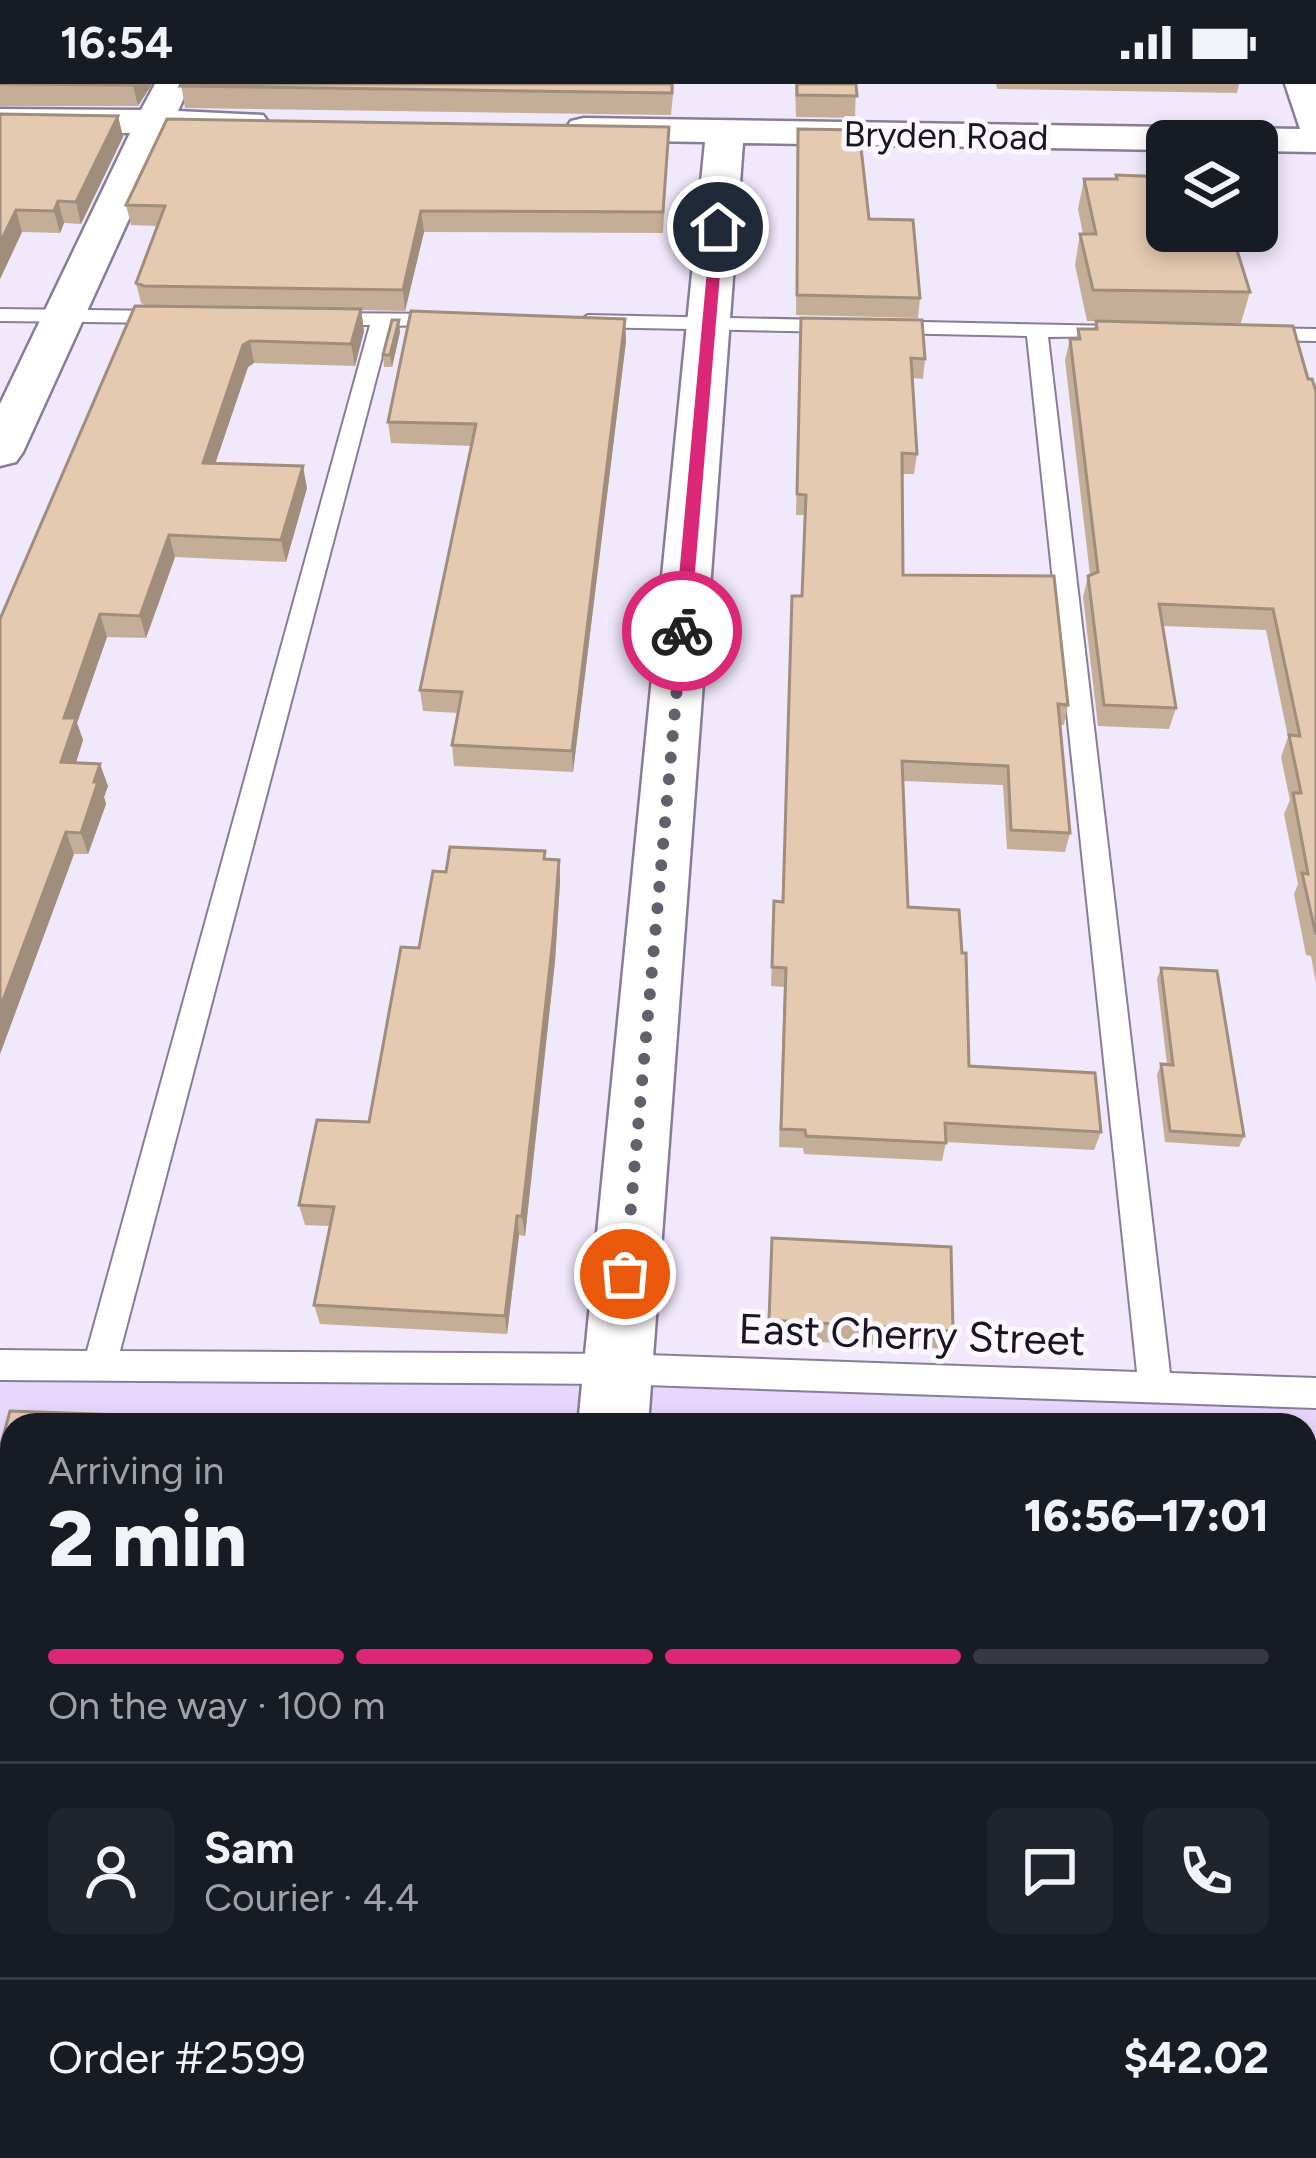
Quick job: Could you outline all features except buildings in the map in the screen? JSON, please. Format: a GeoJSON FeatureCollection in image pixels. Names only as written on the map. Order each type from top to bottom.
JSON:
{"type":"FeatureCollection","features":[{"type":"Feature","properties":{"kind":"street"},"geometry":{"type":"LineString","coordinates":[[0,452],[173,84]]}},
{"type":"Feature","properties":{"kind":"street"},"geometry":{"type":"LineString","coordinates":[[1303,84],[1316,124]]}},
{"type":"Feature","properties":{"kind":"street"},"geometry":{"type":"LineString","coordinates":[[0,120],[291,124]]}},
{"type":"Feature","properties":{"kind":"street","name":"Bryden Road"},"geometry":{"type":"LineString","coordinates":[[542,128],[1316,141]]}},
{"type":"Feature","properties":{"kind":"street"},"geometry":{"type":"LineString","coordinates":[[614,1413],[725,131]]}},
{"type":"Feature","properties":{"kind":"lane"},"geometry":{"type":"LineString","coordinates":[[0,314],[200,317]]}},
{"type":"Feature","properties":{"kind":"lane"},"geometry":{"type":"LineString","coordinates":[[291,318],[476,320]]}},
{"type":"Feature","properties":{"kind":"lane"},"geometry":{"type":"LineString","coordinates":[[99,1368],[382,319]]}},
{"type":"Feature","properties":{"kind":"lane"},"geometry":{"type":"LineString","coordinates":[[569,321],[1130,332]]}},
{"type":"Feature","properties":{"kind":"lane"},"geometry":{"type":"LineString","coordinates":[[1037,330],[1154,1387]]}},
{"type":"Feature","properties":{"kind":"lane"},"geometry":{"type":"LineString","coordinates":[[1223,333],[1316,335]]}},
{"type":"Feature","properties":{"kind":"lane","name":"East Cherry Street"},"geometry":{"type":"LineString","coordinates":[[0,1365],[616,1369],[1316,1393]]}},
{"type":"Feature","properties":{"kind":"shaded area"},"geometry":{"type":"Polygon","coordinates":[[[0,1358],[1316,1393],[1316,1413],[0,1413],[0,1358]]]}},
{"type":"Feature","properties":{"kind":"way so far"},"geometry":{"type":"LineString","coordinates":[[625,1274],[682,631]]}},
{"type":"Feature","properties":{"kind":"route"},"geometry":{"type":"LineString","coordinates":[[682,631],[718,227]]}}]}
